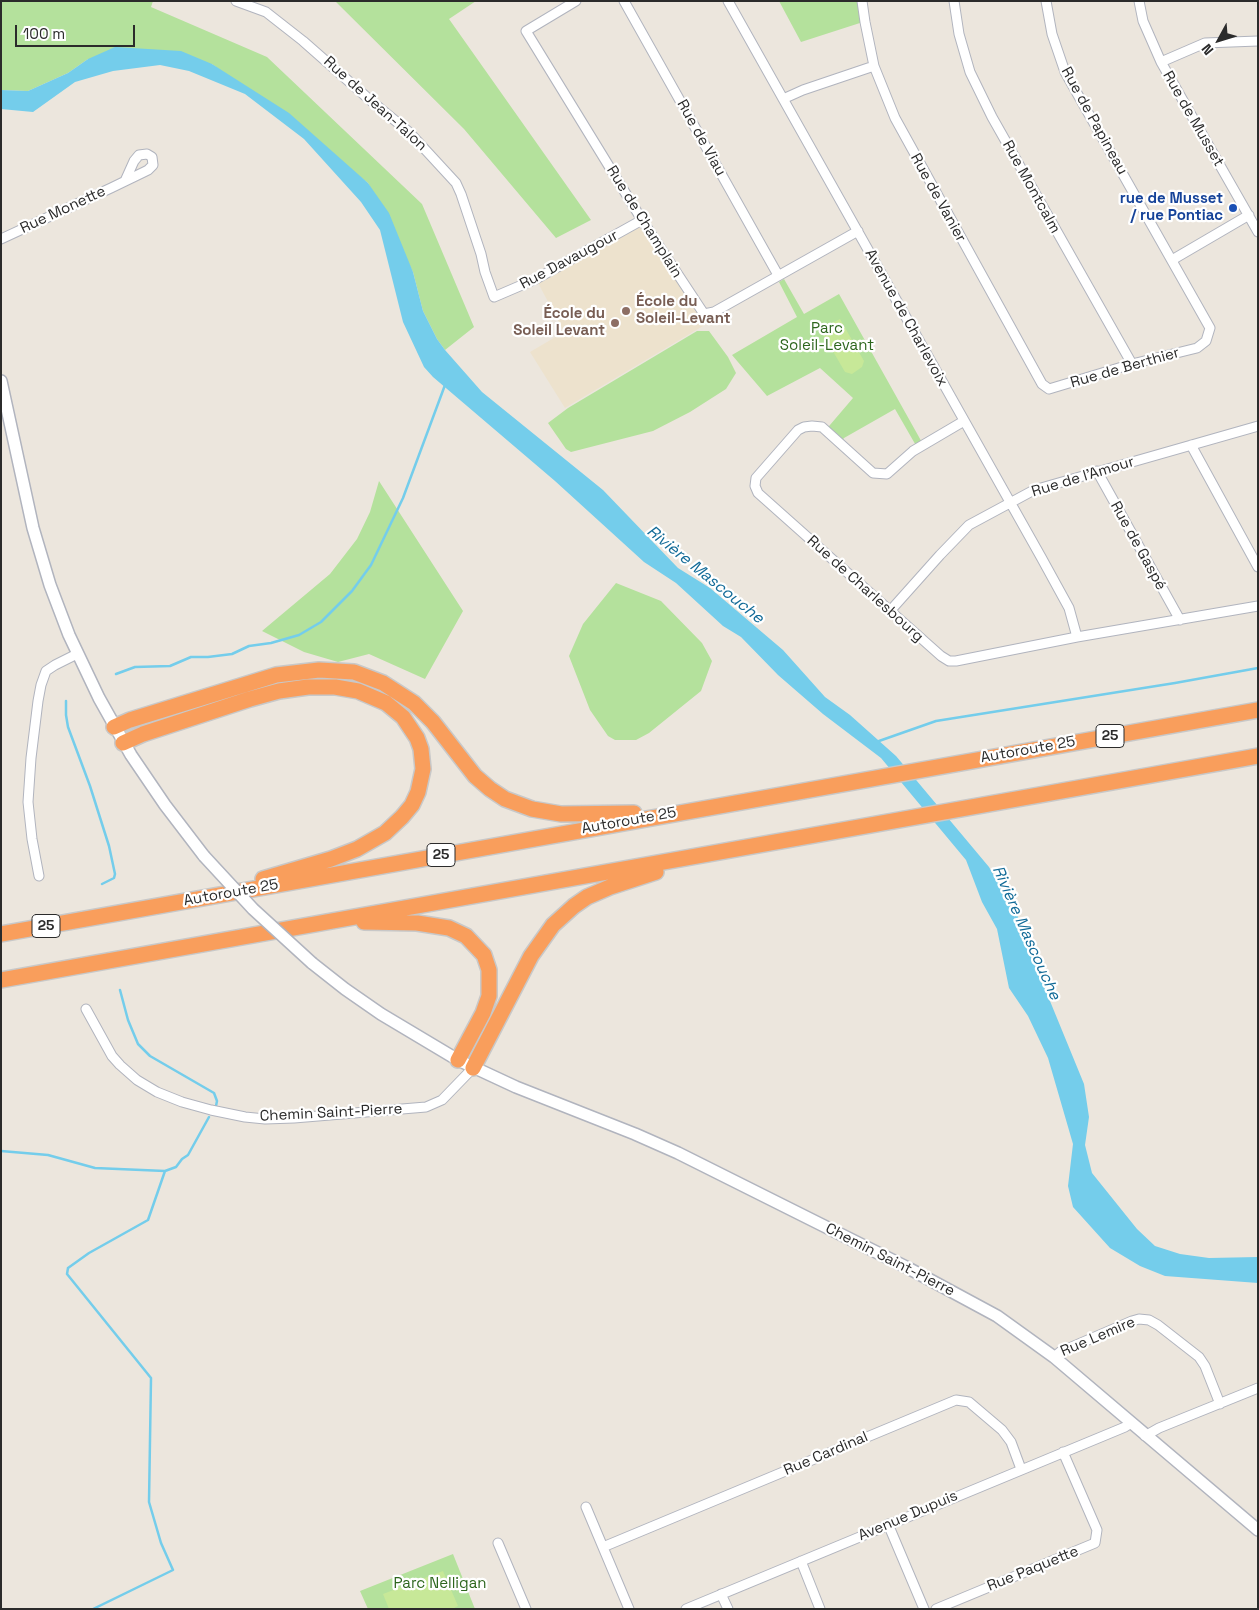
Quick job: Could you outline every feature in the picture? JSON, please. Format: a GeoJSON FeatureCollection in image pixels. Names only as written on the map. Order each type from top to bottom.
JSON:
{"type":"FeatureCollection","features":[{"type":"Feature","properties":{"kind":"highway"},"geometry":{"type":"LineString","coordinates":[[114,727],[130,720],[276,675],[309,670],[346,671],[369,677],[408,697],[433,722],[475,776],[498,795],[514,804],[540,811],[570,814],[680,812]]}},
{"type":"Feature","properties":{"kind":"highway"},"geometry":{"type":"LineString","coordinates":[[123,742],[262,696],[288,690],[317,687],[351,689],[379,700],[403,717],[414,732],[423,762],[422,781],[412,805],[391,828],[364,845],[339,856],[202,898]]}},
{"type":"Feature","properties":{"kind":"highway","name":"Autoroute 25"},"geometry":{"type":"LineString","coordinates":[[1,934],[1258,710]]}},
{"type":"Feature","properties":{"kind":"highway"},"geometry":{"type":"LineString","coordinates":[[1,980],[1258,756]]}},
{"type":"Feature","properties":{"kind":"highway"},"geometry":{"type":"LineString","coordinates":[[473,1068],[536,948],[553,925],[567,912],[587,897],[610,887],[712,854]]}},
{"type":"Feature","properties":{"kind":"highway"},"geometry":{"type":"LineString","coordinates":[[335,921],[417,923],[441,926],[461,933],[480,950],[488,964],[491,983],[489,996],[483,1013],[458,1060]]}},
{"type":"Feature","properties":{"kind":"street","name":"Rue de Jean-Talon"},"geometry":{"type":"LineString","coordinates":[[236,1],[266,12],[303,40],[409,132],[456,183],[494,297]]}},
{"type":"Feature","properties":{"kind":"street","name":"Rue de Champlain"},"geometry":{"type":"LineString","coordinates":[[576,1],[526,31],[642,220],[704,314],[714,312],[858,231]]}},
{"type":"Feature","properties":{"kind":"street","name":"Rue de Viau"},"geometry":{"type":"LineString","coordinates":[[624,1],[778,275]]}},
{"type":"Feature","properties":{"kind":"street","name":"Avenue de Charlevoix"},"geometry":{"type":"LineString","coordinates":[[728,1],[1010,502],[1068,608],[1077,638]]}},
{"type":"Feature","properties":{"kind":"street","name":"Rue de Vanier"},"geometry":{"type":"LineString","coordinates":[[862,1],[874,66],[883,92],[908,143],[1042,384]]}},
{"type":"Feature","properties":{"kind":"street","name":"Rue Montcalm"},"geometry":{"type":"LineString","coordinates":[[954,1],[959,34],[970,72],[992,117],[1132,364]]}},
{"type":"Feature","properties":{"kind":"street","name":"Rue de Papineau"},"geometry":{"type":"LineString","coordinates":[[1046,1],[1052,34],[1064,72],[1210,328],[1206,341]]}},
{"type":"Feature","properties":{"kind":"street","name":"Rue de Musset"},"geometry":{"type":"LineString","coordinates":[[1139,1],[1143,21],[1161,62],[1258,232]]}},
{"type":"Feature","properties":{"kind":"street"},"geometry":{"type":"LineString","coordinates":[[1161,62],[1205,44],[1258,40]]}},
{"type":"Feature","properties":{"kind":"street"},"geometry":{"type":"LineString","coordinates":[[784,99],[803,90],[874,66]]}},
{"type":"Feature","properties":{"kind":"street","name":"Rue Monette"},"geometry":{"type":"LineString","coordinates":[[1,239],[125,181]]}},
{"type":"Feature","properties":{"kind":"street"},"geometry":{"type":"LineString","coordinates":[[1172,260],[1248,216]]}},
{"type":"Feature","properties":{"kind":"street","name":"Rue Davaugour"},"geometry":{"type":"LineString","coordinates":[[494,297],[536,280],[642,220]]}},
{"type":"Feature","properties":{"kind":"street","name":"Rue de Berthier"},"geometry":{"type":"LineString","coordinates":[[1042,384],[1049,389],[1059,387],[1132,364],[1197,348],[1206,341]]}},
{"type":"Feature","properties":{"kind":"street","name":"Chemin Saint-Pierre"},"geometry":{"type":"LineString","coordinates":[[1,381],[33,528],[50,585],[77,654],[114,727],[154,791],[204,856],[253,909],[312,963],[374,1010],[473,1068],[552,1102],[644,1138],[736,1182],[976,1304],[1008,1323],[1054,1357],[1258,1530]]}},
{"type":"Feature","properties":{"kind":"street","name":"Rue de Charlesbourg"},"geometry":{"type":"LineString","coordinates":[[964,421],[913,452],[887,474],[873,473],[822,427],[812,426],[804,428],[798,430],[756,478],[755,486],[758,493],[941,656],[949,661],[1258,606]]}},
{"type":"Feature","properties":{"kind":"street","name":"Rue de l'Amour"},"geometry":{"type":"LineString","coordinates":[[890,611],[969,525],[1010,502],[1034,490],[1258,426]]}},
{"type":"Feature","properties":{"kind":"street"},"geometry":{"type":"LineString","coordinates":[[1192,445],[1258,567]]}},
{"type":"Feature","properties":{"kind":"street","name":"Rue de Gaspé"},"geometry":{"type":"LineString","coordinates":[[1096,471],[1180,620]]}},
{"type":"Feature","properties":{"kind":"street"},"geometry":{"type":"LineString","coordinates":[[39,876],[28,802],[38,701],[46,671],[77,654]]}},
{"type":"Feature","properties":{"kind":"street","name":"Chemin Saint-Pierre"},"geometry":{"type":"LineString","coordinates":[[86,1009],[112,1056],[120,1066],[137,1080],[157,1092],[182,1102],[239,1116],[265,1119],[294,1118],[426,1107],[442,1100],[460,1079],[473,1068]]}},
{"type":"Feature","properties":{"kind":"street"},"geometry":{"type":"LineString","coordinates":[[458,1060],[460,1079]]}},
{"type":"Feature","properties":{"kind":"street","name":"Rue Lemire"},"geometry":{"type":"LineString","coordinates":[[1054,1357],[1060,1352],[1132,1321],[1138,1319],[1149,1320],[1200,1357],[1220,1404]]}},
{"type":"Feature","properties":{"kind":"street"},"geometry":{"type":"LineString","coordinates":[[1145,1436],[1159,1428],[1258,1388]]}},
{"type":"Feature","properties":{"kind":"street","name":"Rue Cardinal"},"geometry":{"type":"LineString","coordinates":[[604,1547],[956,1400],[968,1402],[1002,1430],[1011,1442],[1021,1469]]}},
{"type":"Feature","properties":{"kind":"street","name":"Avenue Dupuis"},"geometry":{"type":"LineString","coordinates":[[686,1609],[1131,1423]]}},
{"type":"Feature","properties":{"kind":"street","name":"Rue Paquette"},"geometry":{"type":"LineString","coordinates":[[936,1609],[1095,1543],[1097,1530],[1064,1452]]}},
{"type":"Feature","properties":{"kind":"street"},"geometry":{"type":"LineString","coordinates":[[586,1507],[629,1609]]}},
{"type":"Feature","properties":{"kind":"street"},"geometry":{"type":"LineString","coordinates":[[888,1524],[924,1609]]}},
{"type":"Feature","properties":{"kind":"street"},"geometry":{"type":"LineString","coordinates":[[498,1543],[526,1609]]}},
{"type":"Feature","properties":{"kind":"street"},"geometry":{"type":"LineString","coordinates":[[801,1561],[820,1609]]}},
{"type":"Feature","properties":{"kind":"street"},"geometry":{"type":"LineString","coordinates":[[721,1594],[728,1609]]}},
{"type":"Feature","properties":{"kind":"shaded area","name":"École du Soleil-Levant"},"geometry":{"type":"Polygon","coordinates":[[[640,221],[708,323],[565,408],[530,352],[564,332],[536,279],[640,221]]]}},
{"type":"Feature","properties":{"kind":"green space"},"geometry":{"type":"Polygon","coordinates":[[[1,1],[153,1],[151,7],[267,57],[422,204],[474,327],[445,350],[437,339],[423,311],[413,272],[368,183],[212,64],[88,59],[68,73],[28,91],[1,90],[1,1]]]}},
{"type":"Feature","properties":{"kind":"green space"},"geometry":{"type":"Polygon","coordinates":[[[335,1],[476,1],[449,19],[591,220],[556,238],[464,129],[335,1]]]}},
{"type":"Feature","properties":{"kind":"green space"},"geometry":{"type":"Polygon","coordinates":[[[779,1],[861,1],[863,22],[801,42],[779,1]]]}},
{"type":"Feature","properties":{"kind":"green space","name":"Parc Soleil-Levant"},"geometry":{"type":"Polygon","coordinates":[[[784,279],[804,314],[839,294],[924,446],[918,449],[895,409],[844,438],[839,445],[824,432],[853,398],[820,368],[767,396],[732,355],[797,317],[779,282],[784,279]]]}},
{"type":"Feature","properties":{"kind":"green space"},"geometry":{"type":"Polygon","coordinates":[[[840,319],[864,361],[862,367],[852,374],[845,372],[820,329],[840,319]]]}},
{"type":"Feature","properties":{"kind":"green space"},"geometry":{"type":"Polygon","coordinates":[[[697,331],[709,331],[728,357],[736,373],[726,389],[690,412],[653,431],[571,452],[566,449],[548,423],[568,408],[697,331]]]}},
{"type":"Feature","properties":{"kind":"green space"},"geometry":{"type":"Polygon","coordinates":[[[379,481],[463,611],[425,679],[369,654],[338,662],[304,652],[262,631],[330,574],[357,539],[370,512],[379,481]]]}},
{"type":"Feature","properties":{"kind":"green space"},"geometry":{"type":"Polygon","coordinates":[[[616,583],[661,601],[702,643],[712,661],[701,691],[649,733],[636,740],[615,740],[608,736],[590,710],[569,656],[583,624],[616,583]]]}},
{"type":"Feature","properties":{"kind":"green space","name":"Parc Nelligan"},"geometry":{"type":"Polygon","coordinates":[[[453,1554],[475,1609],[368,1609],[360,1591],[453,1554]]]}},
{"type":"Feature","properties":{"kind":"green space"},"geometry":{"type":"Polygon","coordinates":[[[443,1571],[458,1606],[452,1609],[389,1609],[383,1594],[443,1571]]]}},
{"type":"Feature","properties":{"kind":"water","name":"Rivière Mascouche"},"geometry":{"type":"Polygon","coordinates":[[[115,47],[181,51],[212,64],[289,113],[368,183],[389,213],[413,272],[423,311],[437,339],[482,392],[603,490],[678,568],[710,588],[783,650],[825,697],[850,715],[896,756],[989,867],[1018,917],[1034,962],[1084,1084],[1089,1117],[1085,1145],[1092,1173],[1137,1229],[1155,1246],[1180,1254],[1209,1258],[1258,1257],[1258,1283],[1165,1276],[1140,1266],[1110,1248],[1073,1207],[1068,1186],[1073,1144],[1048,1058],[1028,1016],[1009,988],[997,929],[982,902],[966,860],[881,758],[823,714],[778,675],[741,637],[723,626],[676,583],[644,562],[555,481],[433,377],[424,367],[403,322],[380,230],[361,202],[304,139],[245,94],[189,71],[160,65],[113,71],[75,82],[33,112],[1,109],[1,90],[28,91],[68,73],[88,59],[115,47]]]}},
{"type":"Feature","properties":{"kind":"waterway"},"geometry":{"type":"LineString","coordinates":[[116,674],[135,667],[170,666],[191,657],[232,654],[249,646],[271,643],[299,635],[321,622],[352,591],[371,565],[403,498],[445,385]]}},
{"type":"Feature","properties":{"kind":"waterway"},"geometry":{"type":"LineString","coordinates":[[879,741],[936,721],[1258,668]]}},
{"type":"Feature","properties":{"kind":"waterway"},"geometry":{"type":"LineString","coordinates":[[66,701],[68,727],[90,786],[109,846],[115,874],[114,878],[102,884]]}},
{"type":"Feature","properties":{"kind":"waterway"},"geometry":{"type":"LineString","coordinates":[[120,990],[128,1020],[138,1044],[150,1056],[214,1093],[217,1101],[216,1106]]}},
{"type":"Feature","properties":{"kind":"waterway"},"geometry":{"type":"LineString","coordinates":[[1,1151],[48,1155],[95,1168],[165,1171],[176,1167],[188,1155],[209,1117]]}},
{"type":"Feature","properties":{"kind":"waterway"},"geometry":{"type":"LineString","coordinates":[[93,1609],[173,1570],[161,1543],[149,1502],[151,1378],[67,1274],[68,1268],[89,1253],[148,1220],[165,1171]]}},
{"type":"Feature","properties":{"kind":"place","name":"rue de Musset / rue Pontiac"},"geometry":{"type":"Point","coordinates":[1233,208]}},
{"type":"Feature","properties":{"kind":"place","name":"École du Soleil-Levant"},"geometry":{"type":"Point","coordinates":[626,311]}},
{"type":"Feature","properties":{"kind":"place","name":"École du Soleil Levant"},"geometry":{"type":"Point","coordinates":[615,323]}}]}
